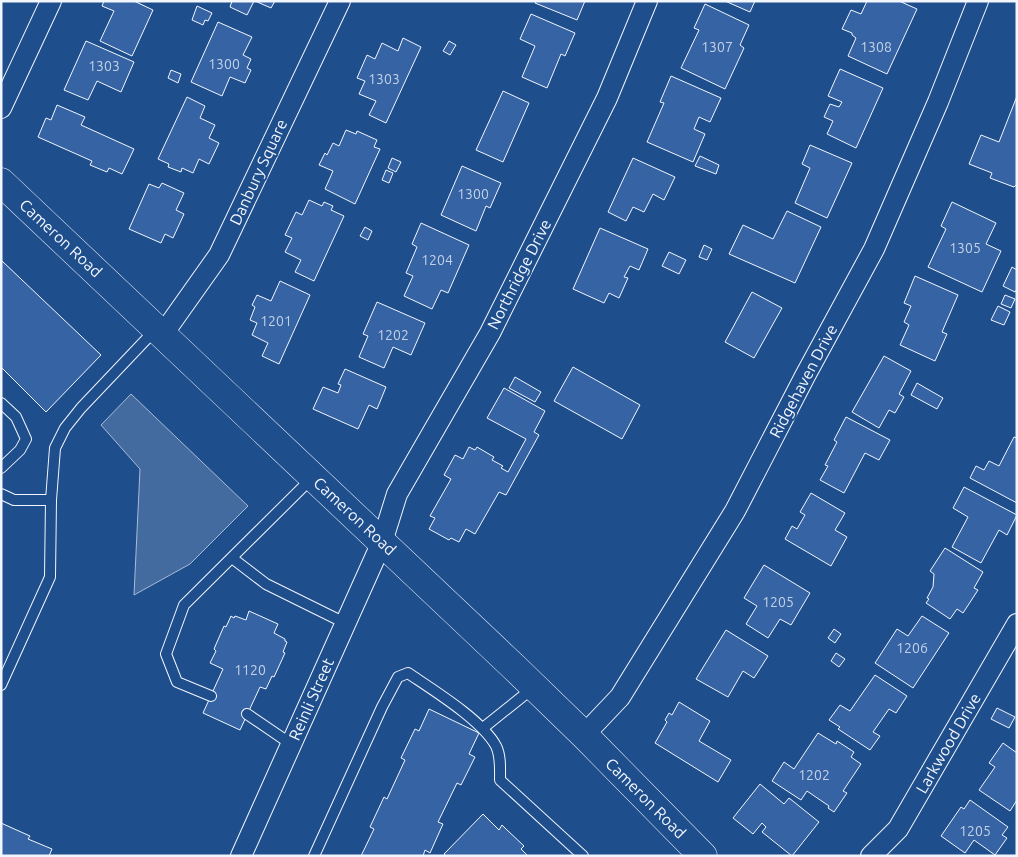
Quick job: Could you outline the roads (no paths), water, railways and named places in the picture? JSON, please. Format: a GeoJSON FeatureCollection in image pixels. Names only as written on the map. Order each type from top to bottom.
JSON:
{"type":"FeatureCollection","features":[{"type":"Feature","properties":{"kind":"main road","name":"Cameron Road"},"geometry":{"type":"LineString","coordinates":[[1,182],[584,735],[704,856]]}},
{"type":"Feature","properties":{"kind":"street"},"geometry":{"type":"LineString","coordinates":[[1,108],[51,1]]}},
{"type":"Feature","properties":{"kind":"street","name":"Danbury Square"},"geometry":{"type":"LineString","coordinates":[[160,331],[219,255],[340,1]]}},
{"type":"Feature","properties":{"kind":"street","name":"Northridge Drive"},"geometry":{"type":"LineString","coordinates":[[382,542],[397,494],[490,333],[607,98],[648,1]]}},
{"type":"Feature","properties":{"kind":"street","name":"Ridgehaven Drive"},"geometry":{"type":"LineString","coordinates":[[584,735],[620,697],[735,511],[874,249],[938,102],[978,1]]}},
{"type":"Feature","properties":{"kind":"street","name":"Reinli Street"},"geometry":{"type":"LineString","coordinates":[[240,856],[382,542]]}},
{"type":"Feature","properties":{"kind":"street","name":"Larkwood Drive"},"geometry":{"type":"LineString","coordinates":[[871,856],[898,829],[1017,624]]}},
{"type":"Feature","properties":{"kind":"lane"},"geometry":{"type":"LineString","coordinates":[[1,685],[50,577],[55,448],[65,428],[81,408],[160,331]]}},
{"type":"Feature","properties":{"kind":"lane"},"geometry":{"type":"LineString","coordinates":[[1,403],[16,418],[26,439],[20,450],[1,468]]}},
{"type":"Feature","properties":{"kind":"lane"},"geometry":{"type":"LineString","coordinates":[[211,696],[177,682],[166,654],[184,605],[314,477]]}},
{"type":"Feature","properties":{"kind":"lane"},"geometry":{"type":"LineString","coordinates":[[1,494],[14,500],[52,500]]}},
{"type":"Feature","properties":{"kind":"lane"},"geometry":{"type":"LineString","coordinates":[[232,558],[266,584],[345,623]]}},
{"type":"Feature","properties":{"kind":"lane"},"geometry":{"type":"LineString","coordinates":[[314,856],[382,707],[398,677],[408,673],[431,688],[483,728],[497,748],[500,780],[583,856]]}},
{"type":"Feature","properties":{"kind":"lane"},"geometry":{"type":"LineString","coordinates":[[483,728],[534,688]]}},
{"type":"Feature","properties":{"kind":"lane"},"geometry":{"type":"LineString","coordinates":[[248,714],[291,744]]}},
{"type":"Feature","properties":{"kind":"water"},"geometry":{"type":"Polygon","coordinates":[[[131,394],[248,506],[190,564],[134,595],[140,469],[101,425],[131,394]]]}}]}
